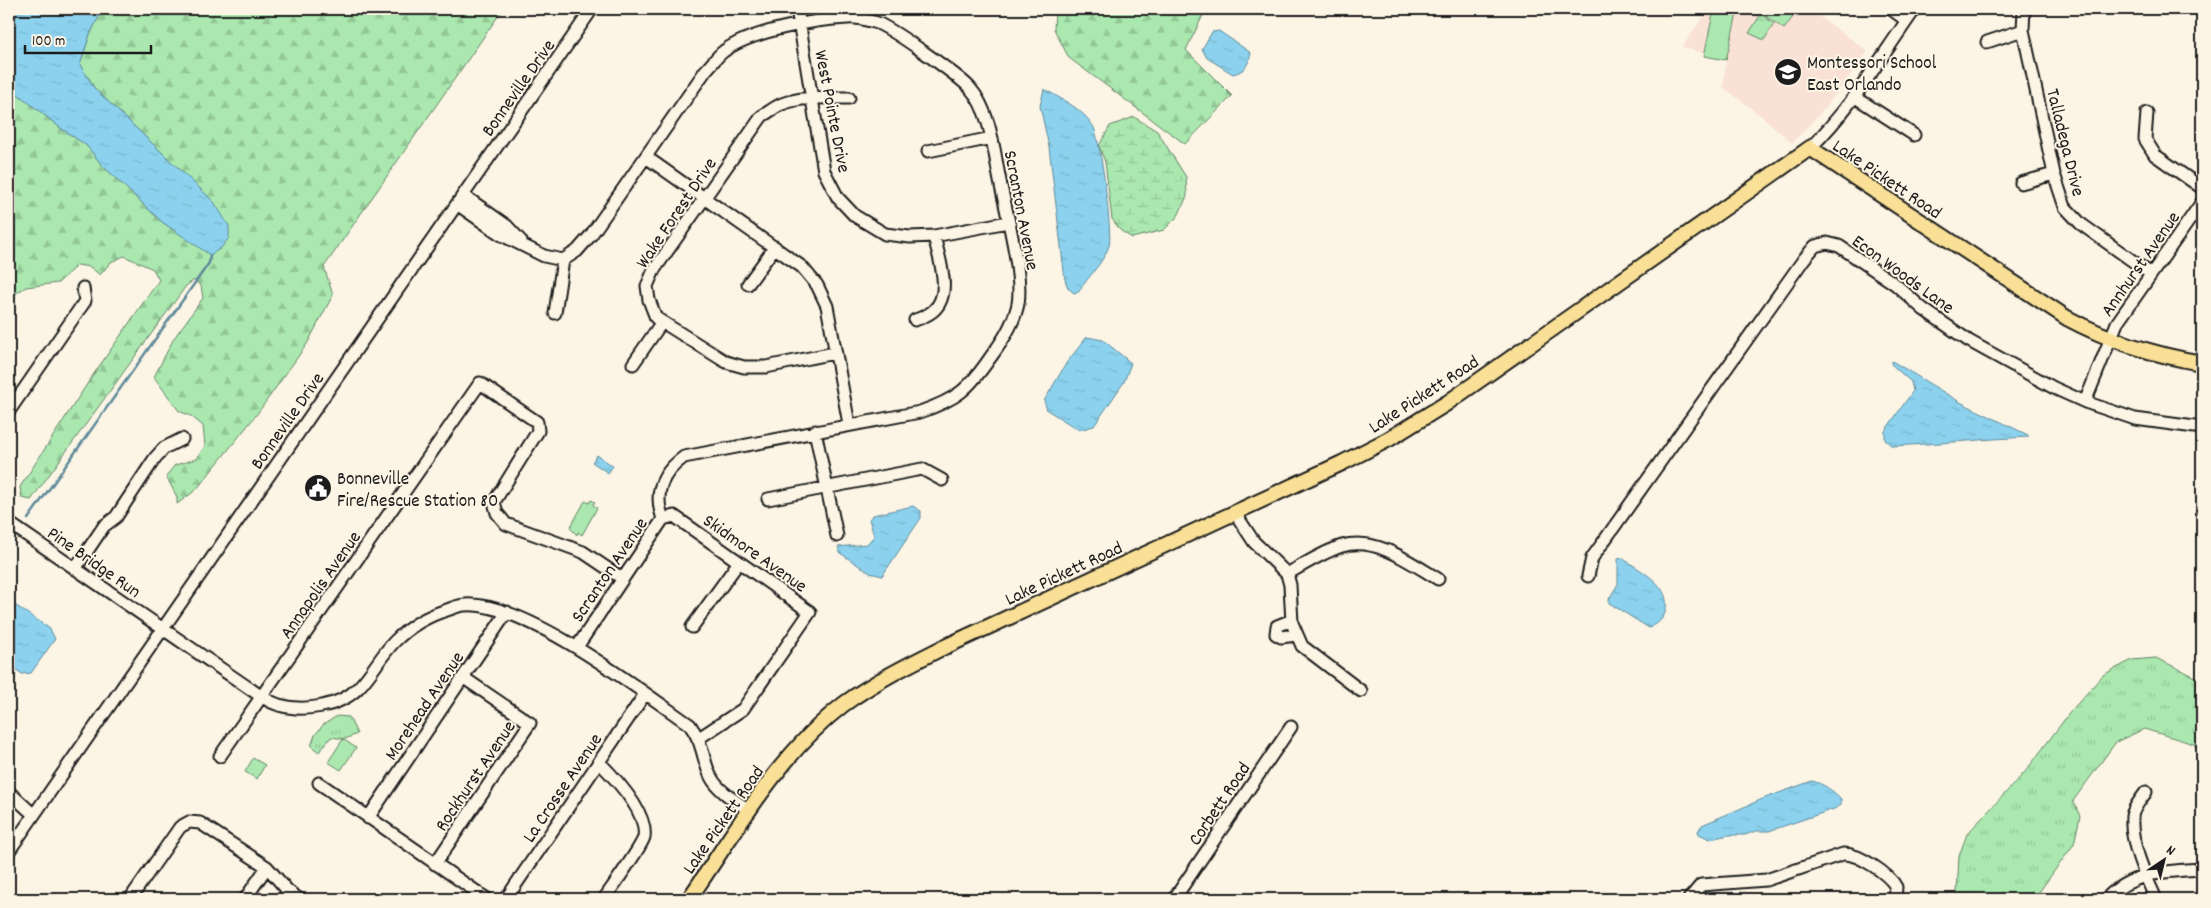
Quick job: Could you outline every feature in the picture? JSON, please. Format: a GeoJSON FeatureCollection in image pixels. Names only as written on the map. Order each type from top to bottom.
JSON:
{"type":"FeatureCollection","features":[{"type":"Feature","properties":{"kind":"main road","name":"Lake Pickett Road"},"geometry":{"type":"LineString","coordinates":[[689,899],[750,811],[799,746],[832,714],[871,686],[936,651],[1363,453],[1430,413],[1810,148],[2038,300],[2079,324],[2110,339],[2160,355],[2202,363]]}},
{"type":"Feature","properties":{"kind":"street","name":"Bonneville Drive"},"geometry":{"type":"LineString","coordinates":[[9,851],[592,9]]}},
{"type":"Feature","properties":{"kind":"street","name":"West Pointe Drive"},"geometry":{"type":"LineString","coordinates":[[798,9],[824,172],[838,198],[855,216],[884,234],[910,237],[934,236],[1008,222]]}},
{"type":"Feature","properties":{"kind":"street"},"geometry":{"type":"LineString","coordinates":[[1890,9],[1906,20]]}},
{"type":"Feature","properties":{"kind":"street"},"geometry":{"type":"LineString","coordinates":[[1810,148],[1832,126],[1855,96],[1913,9]]}},
{"type":"Feature","properties":{"kind":"street","name":"Talladega Drive"},"geometry":{"type":"LineString","coordinates":[[2024,9],[2023,30],[2054,174],[2065,207],[2082,224],[2151,274]]}},
{"type":"Feature","properties":{"kind":"street","name":"Scranton Avenue"},"geometry":{"type":"LineString","coordinates":[[562,260],[577,251],[586,240],[706,70],[724,51],[747,38],[800,25],[849,18],[876,22],[896,34],[970,88],[984,112],[992,138],[1019,279],[1018,306],[1012,324],[977,376],[965,390],[946,403],[920,412],[849,424],[684,457],[669,468],[658,491],[663,519],[577,647]]}},
{"type":"Feature","properties":{"kind":"street"},"geometry":{"type":"LineString","coordinates":[[1987,42],[2023,30]]}},
{"type":"Feature","properties":{"kind":"street"},"geometry":{"type":"LineString","coordinates":[[1855,96],[1914,135]]}},
{"type":"Feature","properties":{"kind":"street","name":"Wake Forest Drive"},"geometry":{"type":"LineString","coordinates":[[834,353],[766,367],[744,366],[726,362],[656,318],[649,300],[647,286],[654,270],[762,116],[781,104],[812,98],[849,98]]}},
{"type":"Feature","properties":{"kind":"street"},"geometry":{"type":"LineString","coordinates":[[2147,113],[2145,139],[2155,155],[2202,188]]}},
{"type":"Feature","properties":{"kind":"street"},"geometry":{"type":"LineString","coordinates":[[928,152],[992,138]]}},
{"type":"Feature","properties":{"kind":"street"},"geometry":{"type":"LineString","coordinates":[[646,157],[802,267],[817,285],[827,306],[834,353],[849,424]]}},
{"type":"Feature","properties":{"kind":"street"},"geometry":{"type":"LineString","coordinates":[[2020,183],[2054,174]]}},
{"type":"Feature","properties":{"kind":"street"},"geometry":{"type":"LineString","coordinates":[[460,199],[507,226],[524,244],[544,256],[562,260],[555,313]]}},
{"type":"Feature","properties":{"kind":"street","name":"Annhurst Avenue"},"geometry":{"type":"LineString","coordinates":[[2085,402],[2121,316],[2202,202]]}},
{"type":"Feature","properties":{"kind":"street"},"geometry":{"type":"LineString","coordinates":[[915,320],[932,312],[941,301],[943,281],[934,236]]}},
{"type":"Feature","properties":{"kind":"street","name":"Econ Woods Lane"},"geometry":{"type":"LineString","coordinates":[[1588,576],[1592,558],[1815,246],[1827,243],[1840,246],[1895,284],[1923,309],[1969,341],[2054,388],[2085,402],[2135,419],[2202,428]]}},
{"type":"Feature","properties":{"kind":"street"},"geometry":{"type":"LineString","coordinates":[[748,284],[775,247]]}},
{"type":"Feature","properties":{"kind":"street"},"geometry":{"type":"LineString","coordinates":[[9,411],[85,301],[83,288]]}},
{"type":"Feature","properties":{"kind":"street"},"geometry":{"type":"LineString","coordinates":[[633,364],[662,322]]}},
{"type":"Feature","properties":{"kind":"street","name":"Annapolis Avenue"},"geometry":{"type":"LineString","coordinates":[[220,756],[480,383],[537,422],[538,431],[494,502],[497,513],[506,524],[582,552],[623,579]]}},
{"type":"Feature","properties":{"kind":"street"},"geometry":{"type":"LineString","coordinates":[[815,431],[837,536]]}},
{"type":"Feature","properties":{"kind":"street"},"geometry":{"type":"LineString","coordinates":[[75,569],[104,526],[116,517],[155,458],[164,448],[182,439]]}},
{"type":"Feature","properties":{"kind":"street"},"geometry":{"type":"LineString","coordinates":[[768,499],[922,469],[942,480]]}},
{"type":"Feature","properties":{"kind":"street"},"geometry":{"type":"LineString","coordinates":[[1235,513],[1254,542],[1287,574],[1290,584],[1292,620],[1296,635],[1306,650],[1361,691]]}},
{"type":"Feature","properties":{"kind":"street","name":"Skidmore Avenue"},"geometry":{"type":"LineString","coordinates":[[663,519],[674,516],[810,612],[743,709],[699,738]]}},
{"type":"Feature","properties":{"kind":"street","name":"Pine Bridge Run"},"geometry":{"type":"LineString","coordinates":[[9,522],[262,697],[279,705],[321,707],[340,700],[356,690],[395,641],[415,624],[436,614],[464,605],[489,607],[507,612],[577,647],[690,725],[699,738]]}},
{"type":"Feature","properties":{"kind":"street"},"geometry":{"type":"LineString","coordinates":[[1287,574],[1321,555],[1344,546],[1368,545],[1394,553],[1438,579]]}},
{"type":"Feature","properties":{"kind":"street"},"geometry":{"type":"LineString","coordinates":[[692,627],[739,562]]}},
{"type":"Feature","properties":{"kind":"street","name":"Morehead Avenue"},"geometry":{"type":"LineString","coordinates":[[368,818],[507,612]]}},
{"type":"Feature","properties":{"kind":"street"},"geometry":{"type":"LineString","coordinates":[[1292,620],[1277,626],[1276,634],[1281,637],[1296,635]]}},
{"type":"Feature","properties":{"kind":"street","name":"Rockhurst Avenue"},"geometry":{"type":"LineString","coordinates":[[435,864],[530,723],[464,678]]}},
{"type":"Feature","properties":{"kind":"street","name":"La Crosse Avenue"},"geometry":{"type":"LineString","coordinates":[[506,899],[645,694]]}},
{"type":"Feature","properties":{"kind":"street","name":"Corbett Road"},"geometry":{"type":"LineString","coordinates":[[1174,899],[1291,727]]}},
{"type":"Feature","properties":{"kind":"street"},"geometry":{"type":"LineString","coordinates":[[699,738],[711,778],[724,792],[750,811]]}},
{"type":"Feature","properties":{"kind":"street"},"geometry":{"type":"LineString","coordinates":[[599,762],[617,780],[635,807],[643,824],[644,838],[604,899]]}},
{"type":"Feature","properties":{"kind":"street"},"geometry":{"type":"LineString","coordinates":[[319,784],[488,899]]}},
{"type":"Feature","properties":{"kind":"street"},"geometry":{"type":"LineString","coordinates":[[9,792],[34,815]]}},
{"type":"Feature","properties":{"kind":"street"},"geometry":{"type":"LineString","coordinates":[[2146,792],[2132,814],[2133,834],[2145,874],[2156,899]]}},
{"type":"Feature","properties":{"kind":"street"},"geometry":{"type":"LineString","coordinates":[[130,899],[180,826],[189,822],[200,823],[267,867],[288,891],[299,899]]}},
{"type":"Feature","properties":{"kind":"street"},"geometry":{"type":"LineString","coordinates":[[1689,899],[1696,889],[1707,884],[1766,880],[1843,854],[1859,857],[1890,879],[1896,887],[1895,899]]}},
{"type":"Feature","properties":{"kind":"street"},"geometry":{"type":"LineString","coordinates":[[245,899],[267,867]]}},
{"type":"Feature","properties":{"kind":"street"},"geometry":{"type":"LineString","coordinates":[[2106,899],[2113,892],[2145,874],[2202,870]]}},
{"type":"Feature","properties":{"kind":"shaded area","name":"Montessori School East Orlando"},"geometry":{"type":"Polygon","coordinates":[[[1709,9],[1809,9],[1868,51],[1826,107],[1792,143],[1764,118],[1723,87],[1726,60],[1682,47],[1709,9]]]}},
{"type":"Feature","properties":{"kind":"green space"},"geometry":{"type":"Polygon","coordinates":[[[103,9],[503,9],[324,267],[333,295],[307,344],[257,414],[196,490],[177,504],[177,497],[166,476],[175,465],[196,459],[205,446],[203,426],[191,416],[179,411],[154,377],[174,338],[203,298],[201,286],[194,280],[186,286],[31,500],[22,498],[20,487],[91,378],[159,280],[153,269],[124,256],[111,262],[100,275],[90,267],[77,265],[58,283],[26,287],[9,298],[9,87],[62,129],[86,145],[102,165],[162,222],[210,254],[221,248],[214,202],[95,89],[80,65],[90,34],[103,9]]]}},
{"type":"Feature","properties":{"kind":"green space"},"geometry":{"type":"Polygon","coordinates":[[[1055,9],[1206,9],[1186,50],[1232,96],[1185,144],[1069,58],[1054,29],[1055,9]]]}},
{"type":"Feature","properties":{"kind":"green space"},"geometry":{"type":"Polygon","coordinates":[[[1714,9],[1737,14],[1726,60],[1704,56],[1714,9]]]}},
{"type":"Feature","properties":{"kind":"green space"},"geometry":{"type":"Polygon","coordinates":[[[1756,9],[1799,9],[1784,29],[1756,9]]]}},
{"type":"Feature","properties":{"kind":"green space"},"geometry":{"type":"Polygon","coordinates":[[[1761,14],[1774,24],[1764,40],[1749,33],[1761,14]]]}},
{"type":"Feature","properties":{"kind":"green space"},"geometry":{"type":"Polygon","coordinates":[[[1134,117],[1157,131],[1186,177],[1187,196],[1178,216],[1164,230],[1132,238],[1121,231],[1112,219],[1105,162],[1099,146],[1110,126],[1134,117]]]}},
{"type":"Feature","properties":{"kind":"green space"},"geometry":{"type":"Polygon","coordinates":[[[591,500],[595,502],[593,505],[597,508],[582,535],[578,532],[577,535],[570,528],[585,501],[589,503],[591,500]]]}},
{"type":"Feature","properties":{"kind":"green space"},"geometry":{"type":"Polygon","coordinates":[[[2156,658],[2202,680],[2202,758],[2194,744],[2144,729],[2116,742],[2073,801],[2080,816],[2074,844],[2034,899],[1954,899],[1957,892],[1959,856],[1967,834],[2025,772],[2071,711],[2103,675],[2132,660],[2156,658]]]}},
{"type":"Feature","properties":{"kind":"green space"},"geometry":{"type":"Polygon","coordinates":[[[337,716],[349,717],[357,734],[345,739],[331,737],[319,752],[311,746],[315,735],[323,725],[337,716]]]}},
{"type":"Feature","properties":{"kind":"green space"},"geometry":{"type":"Polygon","coordinates":[[[343,739],[356,748],[341,770],[328,762],[343,739]]]}},
{"type":"Feature","properties":{"kind":"green space"},"geometry":{"type":"Polygon","coordinates":[[[253,758],[265,765],[257,779],[245,772],[253,758]]]}},
{"type":"Feature","properties":{"kind":"water"},"geometry":{"type":"Polygon","coordinates":[[[9,9],[103,9],[90,34],[80,65],[95,89],[214,202],[229,226],[229,238],[221,248],[210,255],[162,222],[102,165],[86,145],[62,129],[9,87],[9,9]]]}},
{"type":"Feature","properties":{"kind":"water"},"geometry":{"type":"Polygon","coordinates":[[[1219,31],[1251,53],[1247,65],[1233,74],[1207,58],[1202,49],[1212,32],[1219,31]]]}},
{"type":"Feature","properties":{"kind":"water"},"geometry":{"type":"Polygon","coordinates":[[[1044,89],[1071,105],[1089,120],[1096,133],[1102,165],[1108,206],[1109,246],[1095,270],[1079,291],[1074,293],[1068,288],[1065,280],[1049,147],[1040,106],[1044,89]]]}},
{"type":"Feature","properties":{"kind":"water"},"geometry":{"type":"Polygon","coordinates":[[[1087,337],[1103,340],[1131,363],[1124,382],[1094,426],[1079,430],[1047,410],[1044,401],[1067,362],[1087,337]]]}},
{"type":"Feature","properties":{"kind":"water"},"geometry":{"type":"Polygon","coordinates":[[[1892,361],[1960,402],[2028,435],[2028,437],[1892,446],[1885,440],[1885,431],[1913,391],[1911,382],[1891,364],[1892,361]]]}},
{"type":"Feature","properties":{"kind":"water"},"geometry":{"type":"Polygon","coordinates":[[[597,455],[613,466],[608,473],[592,462],[597,455]]]}},
{"type":"Feature","properties":{"kind":"water"},"geometry":{"type":"Polygon","coordinates":[[[913,506],[921,511],[921,518],[882,576],[870,573],[840,553],[838,547],[867,544],[874,536],[869,519],[873,515],[913,506]]]}},
{"type":"Feature","properties":{"kind":"water"},"geometry":{"type":"Polygon","coordinates":[[[1622,558],[1652,578],[1666,599],[1663,618],[1649,628],[1609,603],[1609,599],[1618,584],[1618,559],[1622,558]]]}},
{"type":"Feature","properties":{"kind":"water"},"geometry":{"type":"Polygon","coordinates":[[[9,601],[50,629],[55,639],[31,673],[22,674],[9,665],[9,601]]]}},
{"type":"Feature","properties":{"kind":"water"},"geometry":{"type":"Polygon","coordinates":[[[1812,781],[1824,785],[1835,793],[1841,799],[1841,805],[1769,831],[1756,831],[1745,835],[1729,835],[1710,839],[1699,834],[1698,831],[1702,825],[1765,798],[1812,781]]]}},
{"type":"Feature","properties":{"kind":"waterway"},"geometry":{"type":"LineString","coordinates":[[28,519],[209,263],[210,255]]}},
{"type":"Feature","properties":{"kind":"waterway"},"geometry":{"type":"LineString","coordinates":[[9,547],[13,541]]}},
{"type":"Feature","properties":{"kind":"place","name":"Montessori School East Orlando"},"geometry":{"type":"Point","coordinates":[1788,72]}},
{"type":"Feature","properties":{"kind":"place","name":"Bonneville Fire/Rescue Station 80"},"geometry":{"type":"Point","coordinates":[318,488]}}]}
